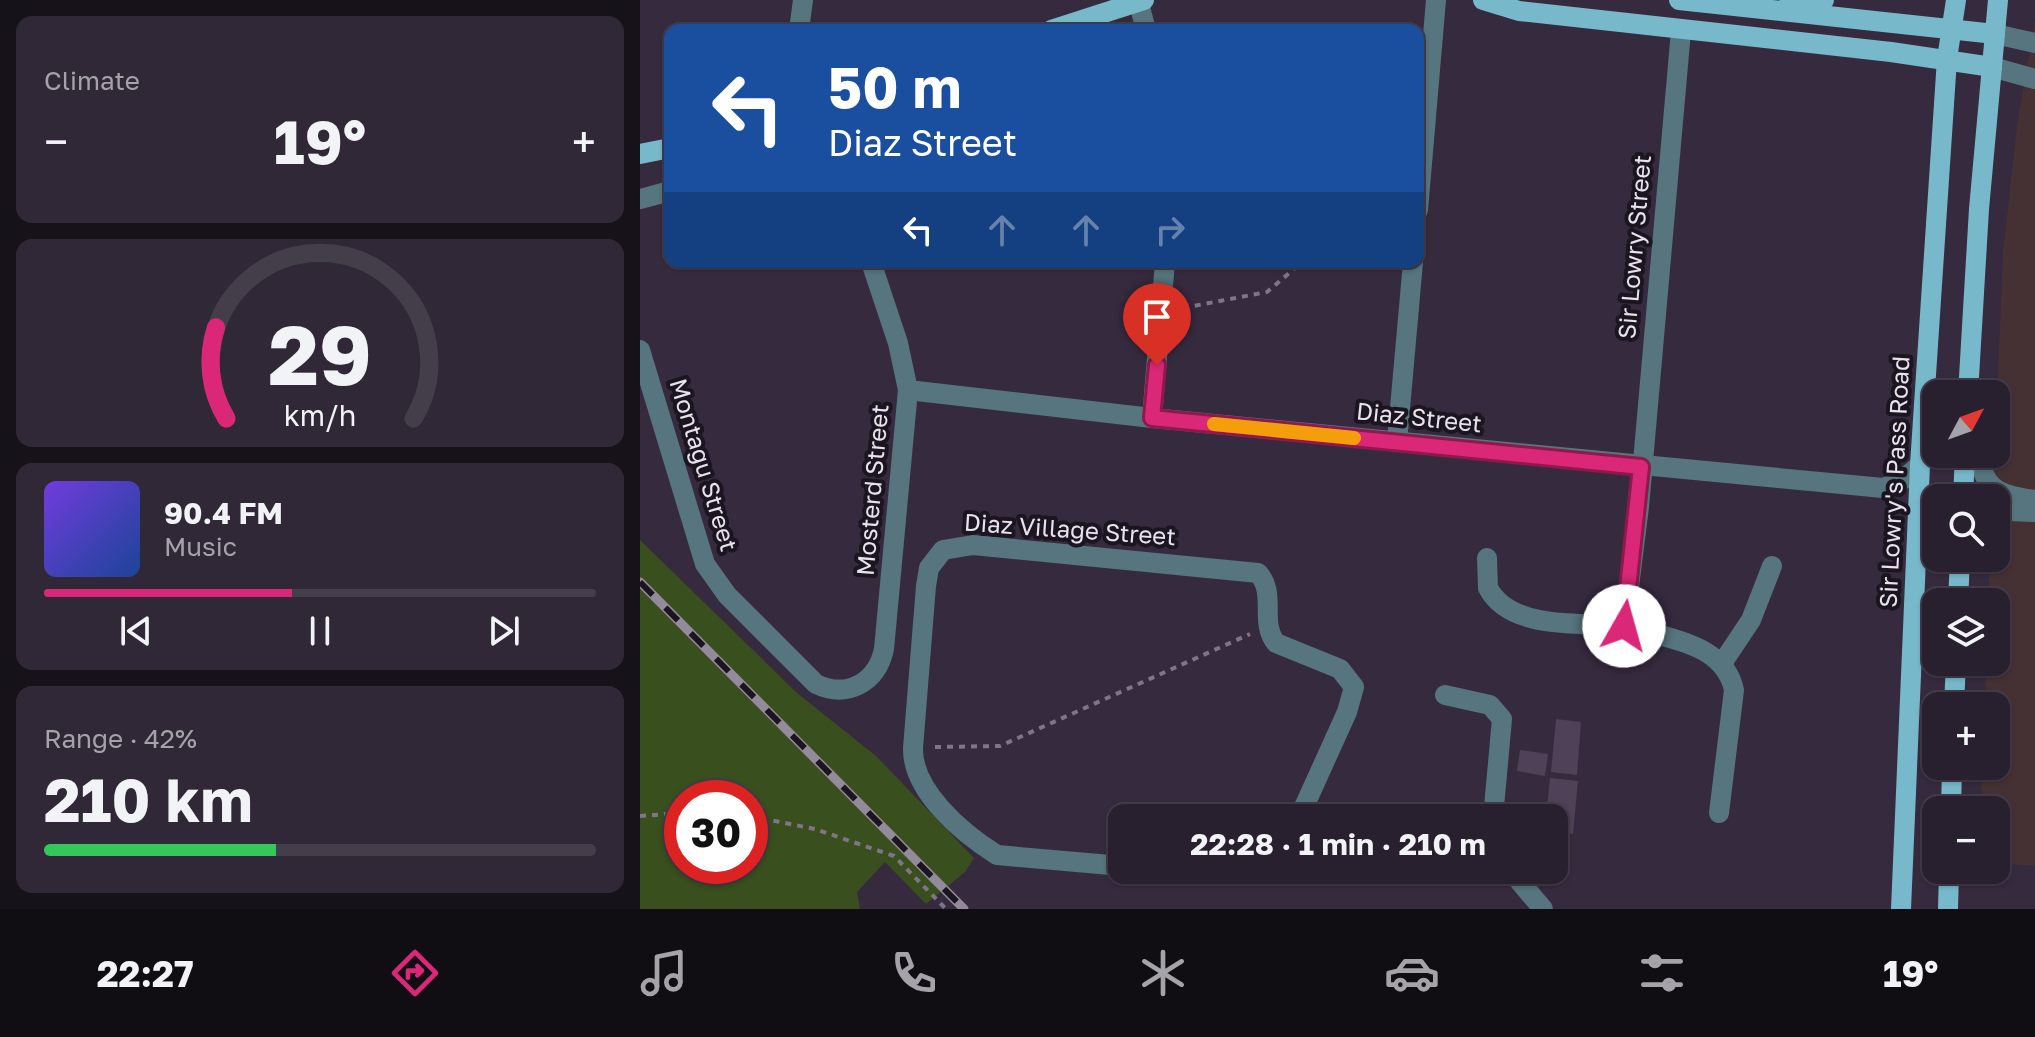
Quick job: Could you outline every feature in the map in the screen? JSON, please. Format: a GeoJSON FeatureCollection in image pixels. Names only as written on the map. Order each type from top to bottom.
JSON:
{"type":"FeatureCollection","features":[{"type":"Feature","properties":{"kind":"main road"},"geometry":{"type":"LineString","coordinates":[[1483,0],[1519,11],[1947,59],[1992,67]]}},
{"type":"Feature","properties":{"kind":"main road"},"geometry":{"type":"LineString","coordinates":[[1679,0],[1995,34]]}},
{"type":"Feature","properties":{"kind":"main road"},"geometry":{"type":"LineString","coordinates":[[1768,11],[1824,0]]}},
{"type":"Feature","properties":{"kind":"main road","name":"Sir Lowry's Pass Road"},"geometry":{"type":"LineString","coordinates":[[1901,909],[1920,465],[1947,59],[1956,0]]}},
{"type":"Feature","properties":{"kind":"main road"},"geometry":{"type":"LineString","coordinates":[[1970,380],[1998,0]]}},
{"type":"Feature","properties":{"kind":"main road"},"geometry":{"type":"LineString","coordinates":[[1069,24],[1140,1]]}},
{"type":"Feature","properties":{"kind":"main road"},"geometry":{"type":"LineString","coordinates":[[640,154],[664,149]]}},
{"type":"Feature","properties":{"kind":"main road"},"geometry":{"type":"LineString","coordinates":[[1948,909],[1949,884]]}},
{"type":"Feature","properties":{"kind":"street"},"geometry":{"type":"LineString","coordinates":[[800,24],[803,0]]}},
{"type":"Feature","properties":{"kind":"street"},"geometry":{"type":"LineString","coordinates":[[1424,140],[1436,0]]}},
{"type":"Feature","properties":{"kind":"street"},"geometry":{"type":"LineString","coordinates":[[1140,1],[1145,24]]}},
{"type":"Feature","properties":{"kind":"street","name":"Sir Lowry Street"},"geometry":{"type":"LineString","coordinates":[[1624,626],[1681,31]]}},
{"type":"Feature","properties":{"kind":"street"},"geometry":{"type":"LineString","coordinates":[[1995,34],[2035,43]]}},
{"type":"Feature","properties":{"kind":"street"},"geometry":{"type":"LineString","coordinates":[[1992,67],[2035,79]]}},
{"type":"Feature","properties":{"kind":"street"},"geometry":{"type":"LineString","coordinates":[[640,199],[664,193]]}},
{"type":"Feature","properties":{"kind":"street","name":"Mosterd Street"},"geometry":{"type":"LineString","coordinates":[[827,689],[850,690],[861,684],[882,660],[908,390],[898,343],[873,268]]}},
{"type":"Feature","properties":{"kind":"street"},"geometry":{"type":"LineString","coordinates":[[1152,418],[1165,268]]}},
{"type":"Feature","properties":{"kind":"street"},"geometry":{"type":"LineString","coordinates":[[1397,442],[1412,268]]}},
{"type":"Feature","properties":{"kind":"street","name":"Montagu Street"},"geometry":{"type":"LineString","coordinates":[[640,350],[705,564],[745,615],[816,684],[827,689]]}},
{"type":"Feature","properties":{"kind":"street","name":"Diaz Street"},"geometry":{"type":"LineString","coordinates":[[908,390],[1152,418],[1883,488],[1901,481],[1920,465]]}},
{"type":"Feature","properties":{"kind":"street"},"geometry":{"type":"LineString","coordinates":[[1982,468],[1983,476],[1993,489],[2035,500]]}},
{"type":"Feature","properties":{"kind":"street"},"geometry":{"type":"LineString","coordinates":[[2010,511],[2035,512]]}},
{"type":"Feature","properties":{"kind":"street","name":"Diaz Village Street"},"geometry":{"type":"LineString","coordinates":[[1108,865],[997,855],[981,845],[924,787],[912,764],[929,568],[943,550],[954,545],[1247,570],[1258,573],[1267,585],[1268,626]]}},
{"type":"Feature","properties":{"kind":"street"},"geometry":{"type":"LineString","coordinates":[[1487,558],[1488,588],[1509,611],[1535,619],[1624,626],[1707,651],[1723,662],[1731,674],[1734,690],[1719,813]]}},
{"type":"Feature","properties":{"kind":"street"},"geometry":{"type":"LineString","coordinates":[[1723,662],[1751,620],[1772,566]]}},
{"type":"Feature","properties":{"kind":"street"},"geometry":{"type":"LineString","coordinates":[[1268,626],[1276,643],[1340,669],[1354,687],[1347,712],[1305,804]]}},
{"type":"Feature","properties":{"kind":"street"},"geometry":{"type":"LineString","coordinates":[[1445,695],[1490,705],[1502,719],[1494,804]]}},
{"type":"Feature","properties":{"kind":"street"},"geometry":{"type":"LineString","coordinates":[[1522,884],[1543,909]]}},
{"type":"Feature","properties":{"kind":"path"},"geometry":{"type":"LineString","coordinates":[[1161,312],[1267,292],[1295,268]]}},
{"type":"Feature","properties":{"kind":"path"},"geometry":{"type":"LineString","coordinates":[[913,748],[1000,746],[1268,626]]}},
{"type":"Feature","properties":{"kind":"path"},"geometry":{"type":"LineString","coordinates":[[640,816],[664,814]]}},
{"type":"Feature","properties":{"kind":"path"},"geometry":{"type":"LineString","coordinates":[[768,820],[815,829],[894,856],[946,909]]}},
{"type":"Feature","properties":{"kind":"shaded area"},"geometry":{"type":"Polygon","coordinates":[[[2035,20],[2035,866],[2010,864],[2010,796],[1981,796],[1982,780],[2010,780],[2010,692],[1985,692],[1986,676],[2010,676],[2010,588],[1989,588],[1989,572],[2010,572],[2010,484],[1994,484],[1994,468],[2010,468],[2010,380],[1998,380],[2003,254],[2017,126],[2035,20]]]}},
{"type":"Feature","properties":{"kind":"green space"},"geometry":{"type":"Polygon","coordinates":[[[640,540],[797,693],[876,756],[974,858],[965,872],[926,904],[885,862],[857,892],[860,909],[640,909],[640,540]]]}},
{"type":"Feature","properties":{"kind":"building"},"geometry":{"type":"Polygon","coordinates":[[[1556,719],[1581,722],[1577,775],[1551,772],[1556,719]]]}},
{"type":"Feature","properties":{"kind":"building"},"geometry":{"type":"Polygon","coordinates":[[[1520,750],[1548,754],[1545,776],[1517,771],[1520,750]]]}},
{"type":"Feature","properties":{"kind":"building"},"geometry":{"type":"Polygon","coordinates":[[[1550,778],[1578,781],[1573,834],[1568,833],[1568,804],[1547,804],[1550,778]]]}},
{"type":"Feature","properties":{"kind":"railway"},"geometry":{"type":"LineString","coordinates":[[640,582],[964,909]]}},
{"type":"Feature","properties":{"kind":"slow traffic"},"geometry":{"type":"LineString","coordinates":[[1214,424],[1354,438]]}},
{"type":"Feature","properties":{"kind":"route"},"geometry":{"type":"LineString","coordinates":[[1157,365],[1152,418],[1641,467],[1624,626]]}}]}
